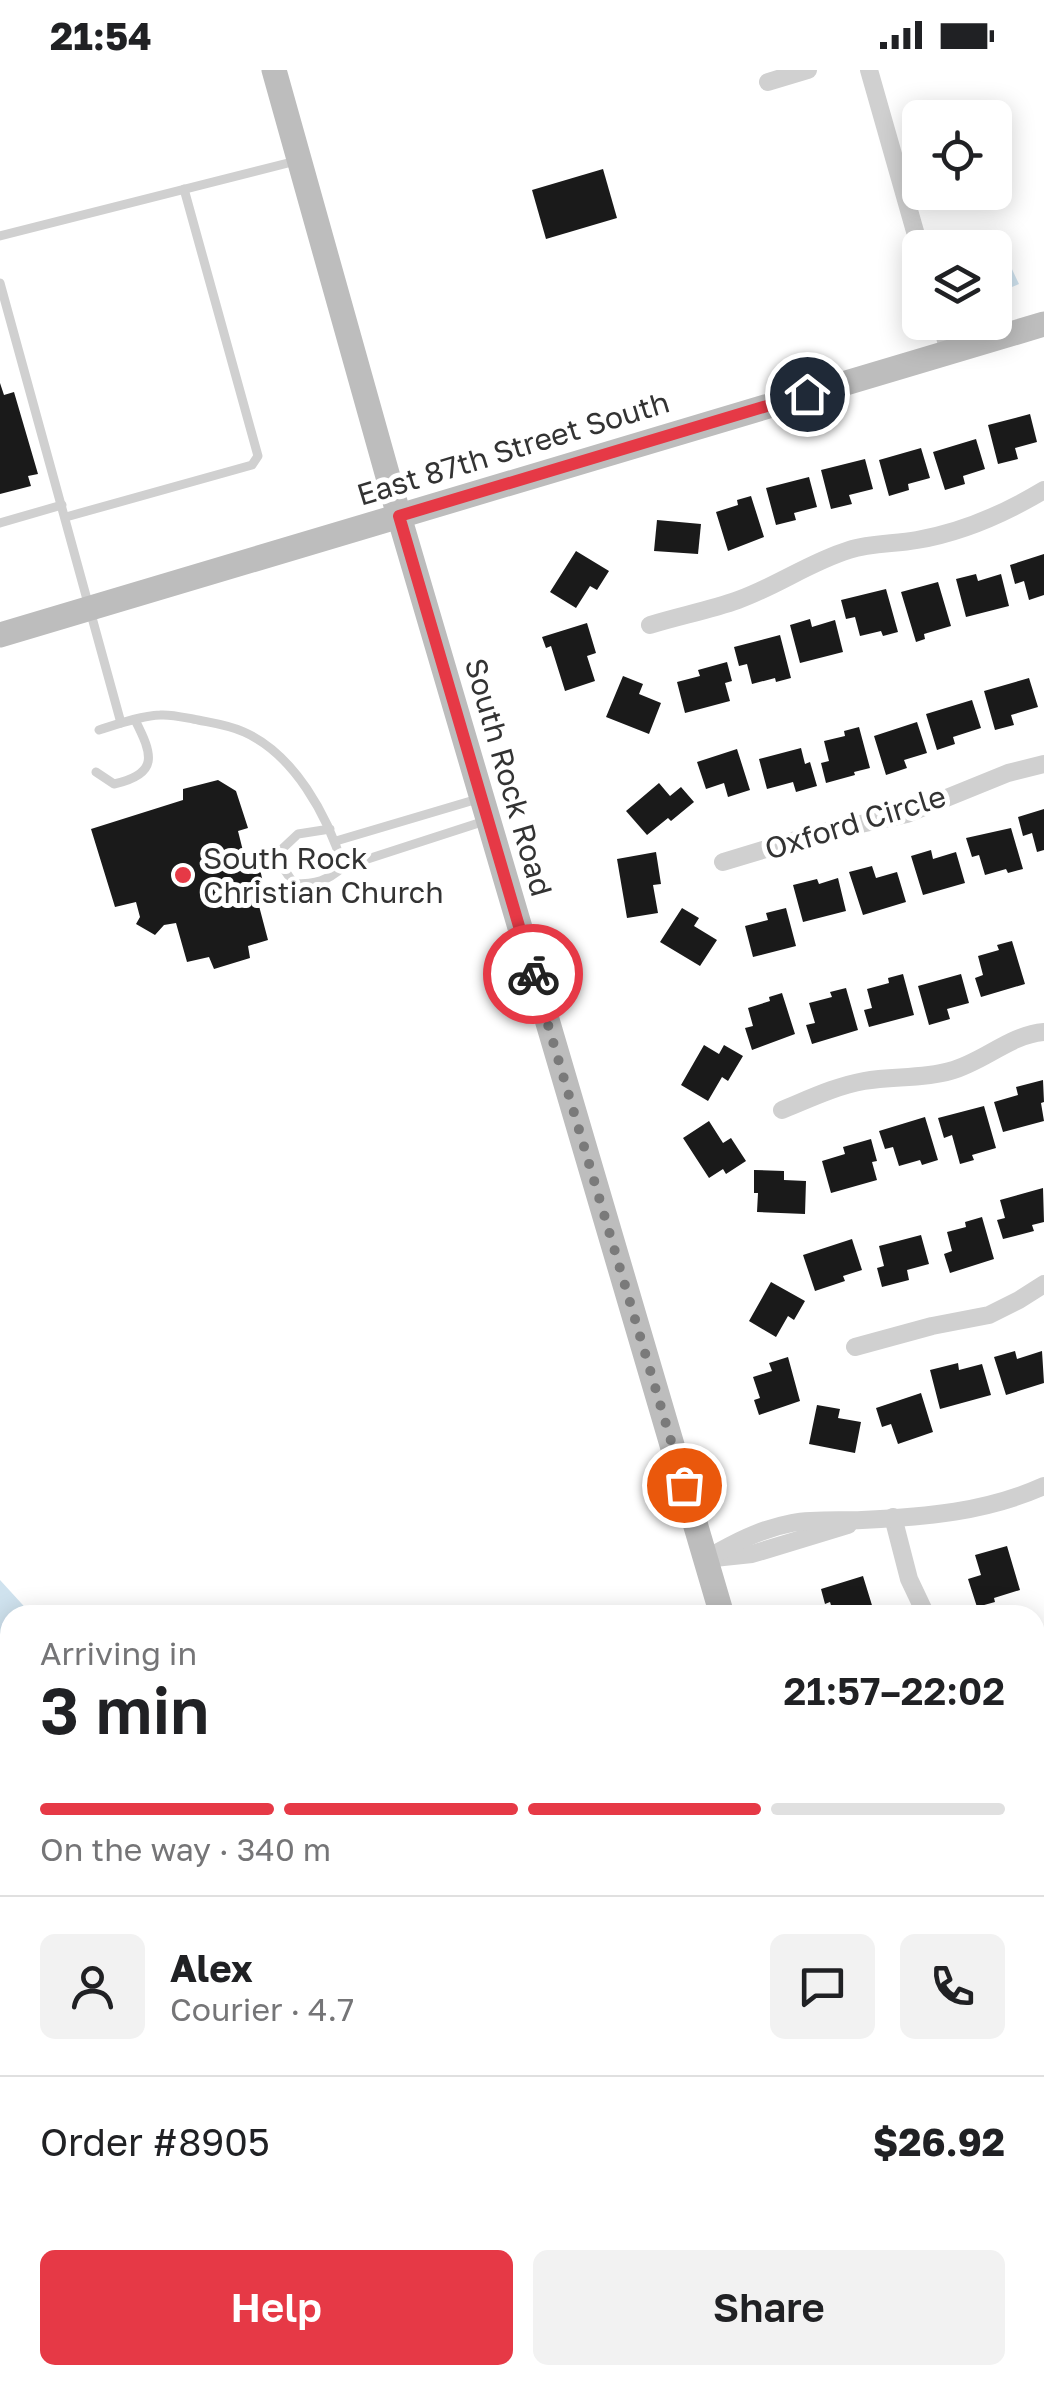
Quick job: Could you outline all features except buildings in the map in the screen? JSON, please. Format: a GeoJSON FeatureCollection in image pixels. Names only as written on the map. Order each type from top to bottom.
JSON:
{"type":"FeatureCollection","features":[{"type":"Feature","properties":{"kind":"main road","name":"South Rock Road"},"geometry":{"type":"LineString","coordinates":[[274,70],[399,516],[719,1605]]}},
{"type":"Feature","properties":{"kind":"main road","name":"East 87th Street South"},"geometry":{"type":"LineString","coordinates":[[0,635],[1044,324]]}},
{"type":"Feature","properties":{"kind":"street"},"geometry":{"type":"LineString","coordinates":[[768,82],[808,70]]}},
{"type":"Feature","properties":{"kind":"street"},"geometry":{"type":"LineString","coordinates":[[868,70],[914,230]]}},
{"type":"Feature","properties":{"kind":"street"},"geometry":{"type":"LineString","coordinates":[[946,340],[950,352]]}},
{"type":"Feature","properties":{"kind":"street"},"geometry":{"type":"LineString","coordinates":[[650,625],[737,600],[825,558],[856,548],[917,540],[984,522],[1044,490]]}},
{"type":"Feature","properties":{"kind":"street","name":"Oxford Circle"},"geometry":{"type":"LineString","coordinates":[[724,862],[818,832],[907,814],[1008,773],[1044,764]]}},
{"type":"Feature","properties":{"kind":"street"},"geometry":{"type":"LineString","coordinates":[[782,1110],[858,1082],[954,1070],[1014,1038],[1044,1032]]}},
{"type":"Feature","properties":{"kind":"street"},"geometry":{"type":"LineString","coordinates":[[855,1347],[989,1314],[1044,1284]]}},
{"type":"Feature","properties":{"kind":"street"},"geometry":{"type":"LineString","coordinates":[[706,1559],[752,1554],[863,1520],[956,1513],[1044,1486]]}},
{"type":"Feature","properties":{"kind":"street"},"geometry":{"type":"LineString","coordinates":[[893,1517],[909,1580],[921,1605]]}},
{"type":"Feature","properties":{"kind":"lane"},"geometry":{"type":"LineString","coordinates":[[0,236],[298,160]]}},
{"type":"Feature","properties":{"kind":"lane"},"geometry":{"type":"LineString","coordinates":[[66,518],[252,465],[258,456],[184,189]]}},
{"type":"Feature","properties":{"kind":"lane"},"geometry":{"type":"LineString","coordinates":[[0,282],[122,723]]}},
{"type":"Feature","properties":{"kind":"lane"},"geometry":{"type":"LineString","coordinates":[[0,523],[62,505]]}},
{"type":"Feature","properties":{"kind":"lane"},"geometry":{"type":"LineString","coordinates":[[99,730],[158,714],[218,723],[245,732],[270,748],[297,776],[323,812],[343,867]]}},
{"type":"Feature","properties":{"kind":"lane"},"geometry":{"type":"LineString","coordinates":[[96,772],[114,784],[137,779],[148,766],[148,746],[135,720]]}},
{"type":"Feature","properties":{"kind":"lane"},"geometry":{"type":"LineString","coordinates":[[336,841],[484,809]]}},
{"type":"Feature","properties":{"kind":"lane"},"geometry":{"type":"LineString","coordinates":[[330,829],[298,834],[282,849],[282,866],[294,884],[328,880],[343,867],[484,809]]}},
{"type":"Feature","properties":{"kind":"water"},"geometry":{"type":"Polygon","coordinates":[[[0,1580],[23,1605],[0,1605],[0,1580]]]}},
{"type":"Feature","properties":{"kind":"way so far"},"geometry":{"type":"LineString","coordinates":[[533,974],[684,1485]]}},
{"type":"Feature","properties":{"kind":"place","name":"South Rock Christian Church"},"geometry":{"type":"Point","coordinates":[183,875]}},
{"type":"Feature","properties":{"kind":"route"},"geometry":{"type":"LineString","coordinates":[[533,974],[399,516],[807,394]]}}]}
